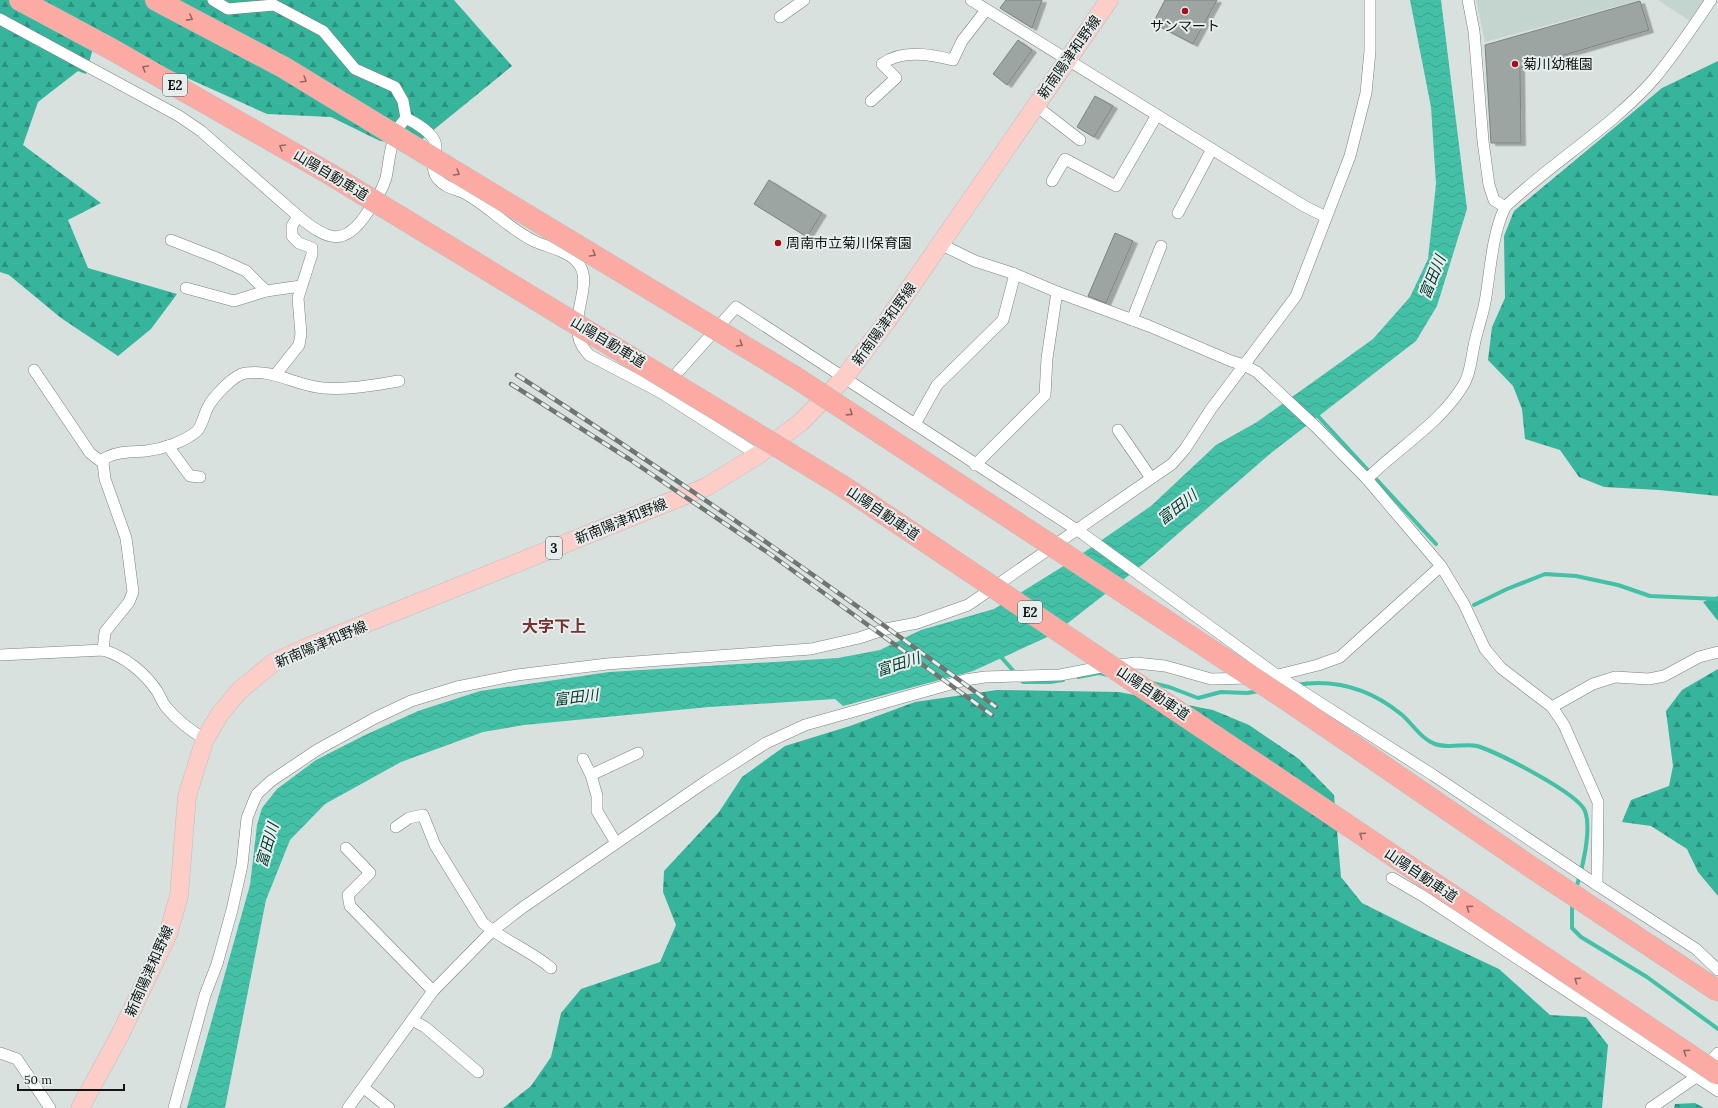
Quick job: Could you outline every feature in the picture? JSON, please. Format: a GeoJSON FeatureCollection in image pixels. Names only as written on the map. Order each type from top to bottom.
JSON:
{"type":"FeatureCollection","features":[{"type":"Feature","properties":{"kind":"highway","name":"山陽自動車道"},"geometry":{"type":"LineString","coordinates":[[20,0],[113,50],[328,173],[844,487],[1718,1074]]}},
{"type":"Feature","properties":{"kind":"highway"},"geometry":{"type":"LineString","coordinates":[[156,0],[283,67],[795,377],[1283,698],[1528,865],[1718,991]]}},
{"type":"Feature","properties":{"kind":"main road","name":"新南陽津和野線"},"geometry":{"type":"LineString","coordinates":[[80,1108],[120,1034],[168,934],[178,896],[187,796],[204,739],[220,714],[240,690],[273,663],[305,648],[706,487],[758,455],[801,422],[844,378],[887,321],[1109,0]]}},
{"type":"Feature","properties":{"kind":"street"},"geometry":{"type":"LineString","coordinates":[[213,0],[228,9],[274,5],[323,32],[355,69],[395,87],[403,101],[406,118],[434,139],[436,147],[433,160],[433,172],[439,181],[468,195],[514,229],[535,241],[567,253],[580,265],[584,274],[577,333],[581,345],[589,355],[660,392],[758,455]]}},
{"type":"Feature","properties":{"kind":"street"},"geometry":{"type":"LineString","coordinates":[[780,17],[804,0]]}},
{"type":"Feature","properties":{"kind":"street"},"geometry":{"type":"LineString","coordinates":[[971,0],[1304,206],[1326,217]]}},
{"type":"Feature","properties":{"kind":"street"},"geometry":{"type":"LineString","coordinates":[[174,1108],[205,995],[217,964],[232,910],[242,865],[247,818],[257,794],[271,781],[317,750],[375,718],[412,701],[457,687],[517,675],[607,664],[811,649],[859,638],[886,629],[917,623],[968,605],[1036,559],[1080,532],[1151,478],[1172,464],[1185,449],[1211,408],[1296,296],[1350,156],[1366,93],[1370,51],[1370,0]]}},
{"type":"Feature","properties":{"kind":"street"},"geometry":{"type":"LineString","coordinates":[[1468,0],[1474,32],[1483,141],[1489,185],[1494,200],[1505,207]]}},
{"type":"Feature","properties":{"kind":"street"},"geometry":{"type":"LineString","coordinates":[[1367,479],[1386,460],[1439,416],[1450,405],[1465,383],[1471,368],[1474,346],[1486,297],[1492,248],[1497,225],[1505,207],[1626,106],[1654,79],[1678,48],[1711,0]]}},
{"type":"Feature","properties":{"kind":"street"},"geometry":{"type":"LineString","coordinates":[[871,101],[896,78],[882,64],[890,58],[912,54],[953,60],[962,41],[986,10]]}},
{"type":"Feature","properties":{"kind":"street"},"geometry":{"type":"LineString","coordinates":[[0,19],[179,116],[201,131],[315,230],[332,237],[346,236],[359,225],[377,199],[385,179],[397,130],[406,118]]}},
{"type":"Feature","properties":{"kind":"street"},"geometry":{"type":"LineString","coordinates":[[1035,105],[1080,140]]}},
{"type":"Feature","properties":{"kind":"street"},"geometry":{"type":"LineString","coordinates":[[1052,181],[1065,159],[1116,186],[1157,115]]}},
{"type":"Feature","properties":{"kind":"street"},"geometry":{"type":"LineString","coordinates":[[1178,213],[1212,148]]}},
{"type":"Feature","properties":{"kind":"street"},"geometry":{"type":"LineString","coordinates":[[276,374],[299,345],[301,334],[298,298],[312,254],[312,248],[299,242],[292,236],[292,226],[298,216]]}},
{"type":"Feature","properties":{"kind":"street"},"geometry":{"type":"LineString","coordinates":[[171,240],[246,271],[266,291]]}},
{"type":"Feature","properties":{"kind":"street"},"geometry":{"type":"LineString","coordinates":[[940,244],[975,261],[1015,274],[1056,292],[1132,320],[1244,365],[1257,372],[1316,427],[1367,479],[1441,566],[1464,604],[1485,648],[1501,668],[1552,707],[1564,725],[1598,802],[1598,884]]}},
{"type":"Feature","properties":{"kind":"street"},"geometry":{"type":"LineString","coordinates":[[1132,320],[1161,246]]}},
{"type":"Feature","properties":{"kind":"street"},"geometry":{"type":"LineString","coordinates":[[915,424],[937,386],[1002,320],[1015,274]]}},
{"type":"Feature","properties":{"kind":"street"},"geometry":{"type":"LineString","coordinates":[[186,288],[234,301],[266,291],[301,286]]}},
{"type":"Feature","properties":{"kind":"street"},"geometry":{"type":"LineString","coordinates":[[975,465],[1045,395],[1047,358],[1056,292]]}},
{"type":"Feature","properties":{"kind":"street"},"geometry":{"type":"LineString","coordinates":[[660,392],[736,307],[975,465],[1080,532],[1139,573],[1278,676],[1433,775],[1696,949],[1718,970]]}},
{"type":"Feature","properties":{"kind":"street"},"geometry":{"type":"LineString","coordinates":[[34,370],[90,453],[103,463]]}},
{"type":"Feature","properties":{"kind":"street"},"geometry":{"type":"LineString","coordinates":[[103,650],[105,632],[129,602],[133,592],[126,538],[105,479],[103,463],[105,458],[116,452],[149,451],[168,446],[185,439],[198,430],[208,407],[234,378],[246,372],[276,374],[322,388],[356,388],[399,381]]}},
{"type":"Feature","properties":{"kind":"street"},"geometry":{"type":"LineString","coordinates":[[1118,430],[1151,478]]}},
{"type":"Feature","properties":{"kind":"street"},"geometry":{"type":"LineString","coordinates":[[168,446],[190,476],[200,477]]}},
{"type":"Feature","properties":{"kind":"street"},"geometry":{"type":"LineString","coordinates":[[348,1108],[433,991],[492,931],[522,908],[616,843],[708,780],[766,743],[805,725],[965,680],[985,677],[1060,675],[1101,667],[1136,663],[1165,666],[1211,679],[1278,676],[1318,665],[1340,657],[1441,566]]}},
{"type":"Feature","properties":{"kind":"street"},"geometry":{"type":"LineString","coordinates":[[0,655],[103,650],[117,654],[137,669],[156,689],[166,706],[196,734],[204,739]]}},
{"type":"Feature","properties":{"kind":"street"},"geometry":{"type":"LineString","coordinates":[[1552,707],[1593,684],[1615,677],[1649,679],[1664,676],[1699,657],[1718,652]]}},
{"type":"Feature","properties":{"kind":"street"},"geometry":{"type":"LineString","coordinates":[[591,775],[638,753]]}},
{"type":"Feature","properties":{"kind":"street"},"geometry":{"type":"LineString","coordinates":[[583,759],[591,775],[597,796],[597,811],[616,843]]}},
{"type":"Feature","properties":{"kind":"street"},"geometry":{"type":"LineString","coordinates":[[396,827],[409,818],[423,815],[435,845],[483,923],[492,931],[540,959],[551,968]]}},
{"type":"Feature","properties":{"kind":"street"},"geometry":{"type":"LineString","coordinates":[[346,848],[370,874],[348,895],[350,906],[433,991]]}},
{"type":"Feature","properties":{"kind":"street"},"geometry":{"type":"LineString","coordinates":[[1392,878],[1436,904],[1718,1091]]}},
{"type":"Feature","properties":{"kind":"street"},"geometry":{"type":"LineString","coordinates":[[412,1020],[425,1027],[478,1072]]}},
{"type":"Feature","properties":{"kind":"street"},"geometry":{"type":"LineString","coordinates":[[0,1053],[17,1059],[50,1108]]}},
{"type":"Feature","properties":{"kind":"street"},"geometry":{"type":"LineString","coordinates":[[1651,1108],[1696,1077],[1718,1053]]}},
{"type":"Feature","properties":{"kind":"street"},"geometry":{"type":"LineString","coordinates":[[364,1088],[389,1108]]}},
{"type":"Feature","properties":{"kind":"shaded area"},"geometry":{"type":"Polygon","coordinates":[[[1476,0],[1640,0],[1485,42],[1476,0]]]}},
{"type":"Feature","properties":{"kind":"shaded area"},"geometry":{"type":"Polygon","coordinates":[[[1658,0],[1704,0],[1690,21],[1658,0]]]}},
{"type":"Feature","properties":{"kind":"green space"},"geometry":{"type":"Polygon","coordinates":[[[0,0],[454,0],[512,66],[415,145],[380,141],[331,117],[267,114],[96,37],[86,74],[78,71],[38,102],[23,145],[101,203],[68,220],[88,268],[177,294],[151,329],[118,356],[61,318],[9,275],[0,272],[0,0]]]}},
{"type":"Feature","properties":{"kind":"green space"},"geometry":{"type":"Polygon","coordinates":[[[1718,61],[1718,496],[1659,490],[1604,487],[1579,477],[1560,450],[1525,439],[1522,409],[1513,386],[1488,360],[1492,327],[1505,298],[1504,236],[1514,211],[1662,88],[1718,61]]]}},
{"type":"Feature","properties":{"kind":"green space"},"geometry":{"type":"Polygon","coordinates":[[[1718,596],[1718,621],[1703,602],[1718,596]]]}},
{"type":"Feature","properties":{"kind":"green space"},"geometry":{"type":"Polygon","coordinates":[[[1718,669],[1718,896],[1698,872],[1687,849],[1651,826],[1622,822],[1631,800],[1669,786],[1673,766],[1666,711],[1682,690],[1718,669]]]}},
{"type":"Feature","properties":{"kind":"green space"},"geometry":{"type":"Polygon","coordinates":[[[997,690],[1119,692],[1213,710],[1249,725],[1299,759],[1334,795],[1341,877],[1362,903],[1499,969],[1550,1015],[1586,1017],[1608,1045],[1602,1108],[503,1108],[531,1086],[551,1057],[561,1013],[581,989],[660,962],[676,925],[663,892],[664,871],[719,812],[742,777],[785,746],[850,726],[915,702],[997,690]]]}},
{"type":"Feature","properties":{"kind":"green space"},"geometry":{"type":"Polygon","coordinates":[[[1695,1103],[1704,1108],[1674,1108],[1675,1104],[1695,1103]]]}},
{"type":"Feature","properties":{"kind":"water","name":"富田川"},"geometry":{"type":"Polygon","coordinates":[[[1410,0],[1441,0],[1467,209],[1437,306],[1416,341],[1271,453],[1142,565],[1054,634],[973,671],[843,706],[835,699],[709,707],[524,725],[483,732],[401,762],[325,804],[290,840],[266,900],[225,1108],[187,1108],[250,885],[257,825],[262,808],[277,789],[316,760],[365,735],[418,711],[480,691],[609,672],[838,658],[880,650],[921,630],[994,609],[1070,562],[1151,506],[1216,445],[1257,422],[1373,339],[1410,297],[1428,259],[1436,184],[1431,107],[1410,0]]]}},
{"type":"Feature","properties":{"kind":"building"},"geometry":{"type":"Polygon","coordinates":[[[1006,0],[1042,0],[1032,28],[1000,8],[1006,0]]]}},
{"type":"Feature","properties":{"kind":"building","name":"サンマート"},"geometry":{"type":"Polygon","coordinates":[[[1165,0],[1217,0],[1193,44],[1153,23],[1165,0]]]}},
{"type":"Feature","properties":{"kind":"building"},"geometry":{"type":"Polygon","coordinates":[[[1640,1],[1649,30],[1520,68],[1521,143],[1491,143],[1485,45],[1640,1]]]}},
{"type":"Feature","properties":{"kind":"building"},"geometry":{"type":"Polygon","coordinates":[[[1018,40],[1032,50],[1007,85],[993,74],[1018,40]]]}},
{"type":"Feature","properties":{"kind":"building"},"geometry":{"type":"Polygon","coordinates":[[[1095,96],[1113,106],[1094,137],[1077,127],[1095,96]]]}},
{"type":"Feature","properties":{"kind":"building"},"geometry":{"type":"Polygon","coordinates":[[[769,180],[822,213],[807,237],[754,204],[769,180]]]}},
{"type":"Feature","properties":{"kind":"building"},"geometry":{"type":"Polygon","coordinates":[[[1115,233],[1133,241],[1106,303],[1088,296],[1115,233]]]}},
{"type":"Feature","properties":{"kind":"waterway"},"geometry":{"type":"LineString","coordinates":[[1316,414],[1436,544]]}},
{"type":"Feature","properties":{"kind":"waterway"},"geometry":{"type":"LineString","coordinates":[[1474,605],[1507,589],[1545,574],[1576,576],[1618,585],[1650,596],[1718,599]]}},
{"type":"Feature","properties":{"kind":"waterway"},"geometry":{"type":"LineString","coordinates":[[1001,653],[1002,658],[1023,682],[1050,682],[1063,680]]}},
{"type":"Feature","properties":{"kind":"waterway"},"geometry":{"type":"LineString","coordinates":[[1078,677],[1099,673],[1108,675]]}},
{"type":"Feature","properties":{"kind":"waterway"},"geometry":{"type":"LineString","coordinates":[[1152,683],[1169,687],[1198,698],[1221,692],[1247,693],[1260,691]]}},
{"type":"Feature","properties":{"kind":"waterway"},"geometry":{"type":"LineString","coordinates":[[1296,685],[1325,683],[1365,692],[1389,705],[1401,714],[1421,735],[1430,742],[1446,746],[1477,746],[1518,764],[1568,794],[1579,803],[1585,811],[1587,819],[1587,839],[1576,889]]}},
{"type":"Feature","properties":{"kind":"waterway"},"geometry":{"type":"LineString","coordinates":[[1572,901],[1572,928],[1581,937],[1647,977],[1718,1029]]}},
{"type":"Feature","properties":{"kind":"railway"},"geometry":{"type":"LineString","coordinates":[[517,375],[639,455],[759,537],[996,707]]}},
{"type":"Feature","properties":{"kind":"railway"},"geometry":{"type":"LineString","coordinates":[[511,384],[629,459],[770,554],[992,715]]}},
{"type":"Feature","properties":{"kind":"place","name":"サンマート"},"geometry":{"type":"Point","coordinates":[1185,11]}},
{"type":"Feature","properties":{"kind":"place","name":"菊川幼稚園"},"geometry":{"type":"Point","coordinates":[1515,64]}},
{"type":"Feature","properties":{"kind":"place","name":"周南市立菊川保育園"},"geometry":{"type":"Point","coordinates":[778,243]}},
{"type":"Feature","properties":{"kind":"district","name":"大字下上"},"geometry":{"type":"Point","coordinates":[554,626]}}]}
